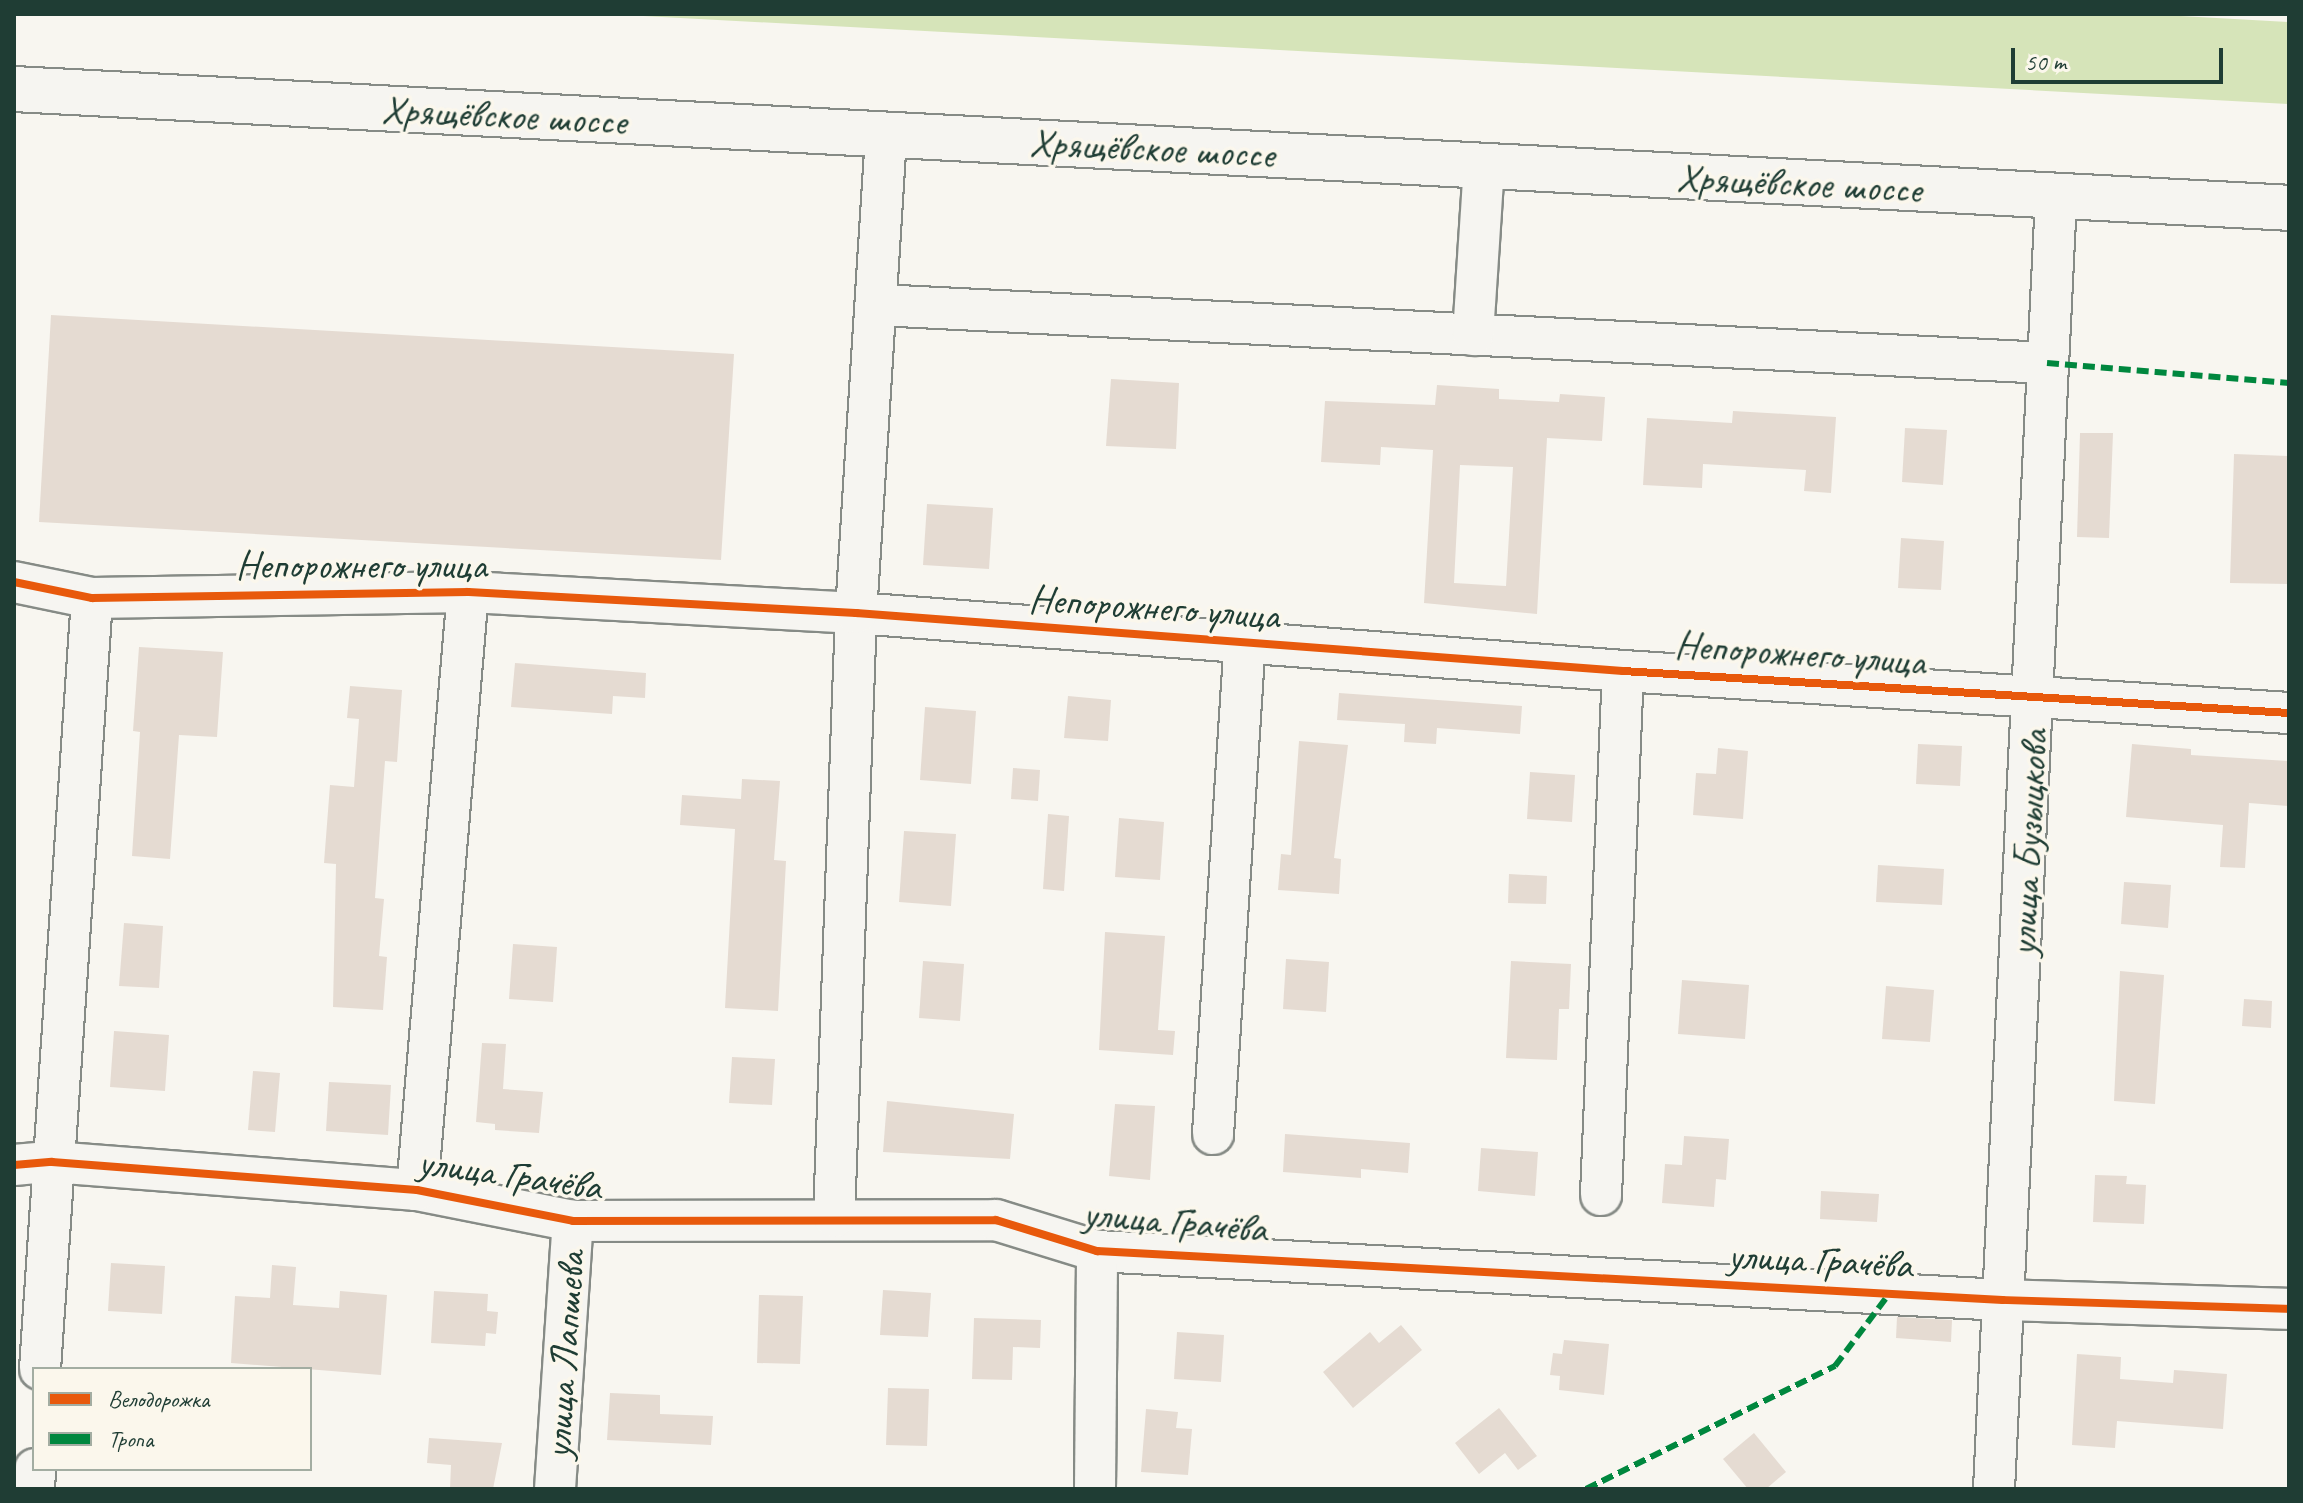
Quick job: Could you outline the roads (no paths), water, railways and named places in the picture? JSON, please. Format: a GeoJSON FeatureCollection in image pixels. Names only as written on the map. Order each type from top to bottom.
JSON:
{"type":"FeatureCollection","features":[{"type":"Feature","properties":{"kind":"main road","name":"Хрящёвское шоссе"},"geometry":{"type":"LineString","coordinates":[[14,89],[2289,208]]}},
{"type":"Feature","properties":{"kind":"street"},"geometry":{"type":"LineString","coordinates":[[834,1217],[856,613],[878,305],[886,135]]}},
{"type":"Feature","properties":{"kind":"street"},"geometry":{"type":"LineString","coordinates":[[1473,335],[1484,166]]}},
{"type":"Feature","properties":{"kind":"street","name":"улица Бузыцкова"},"geometry":{"type":"LineString","coordinates":[[1994,1489],[2035,699],[2056,196]]}},
{"type":"Feature","properties":{"kind":"street"},"geometry":{"type":"LineString","coordinates":[[878,305],[2047,363]]}},
{"type":"Feature","properties":{"kind":"street","name":"Непорожнего улица"},"geometry":{"type":"LineString","coordinates":[[14,582],[92,598],[468,592],[856,613],[1623,671],[2289,713]]}},
{"type":"Feature","properties":{"kind":"street"},"geometry":{"type":"LineString","coordinates":[[417,1190],[468,592]]}},
{"type":"Feature","properties":{"kind":"street"},"geometry":{"type":"LineString","coordinates":[[40,1367],[33,1164],[92,598]]}},
{"type":"Feature","properties":{"kind":"street"},"geometry":{"type":"LineString","coordinates":[[1213,1134],[1245,644]]}},
{"type":"Feature","properties":{"kind":"street"},"geometry":{"type":"LineString","coordinates":[[1601,1195],[1623,671]]}},
{"type":"Feature","properties":{"kind":"street","name":"улица Грачёва"},"geometry":{"type":"LineString","coordinates":[[33,1164],[417,1190],[573,1221],[834,1217],[996,1220],[1097,1251],[2003,1300],[2289,1309]]}},
{"type":"Feature","properties":{"kind":"street","name":"улица Лапшева"},"geometry":{"type":"LineString","coordinates":[[555,1489],[573,1221]]}},
{"type":"Feature","properties":{"kind":"street"},"geometry":{"type":"LineString","coordinates":[[1095,1489],[1097,1251]]}}]}
